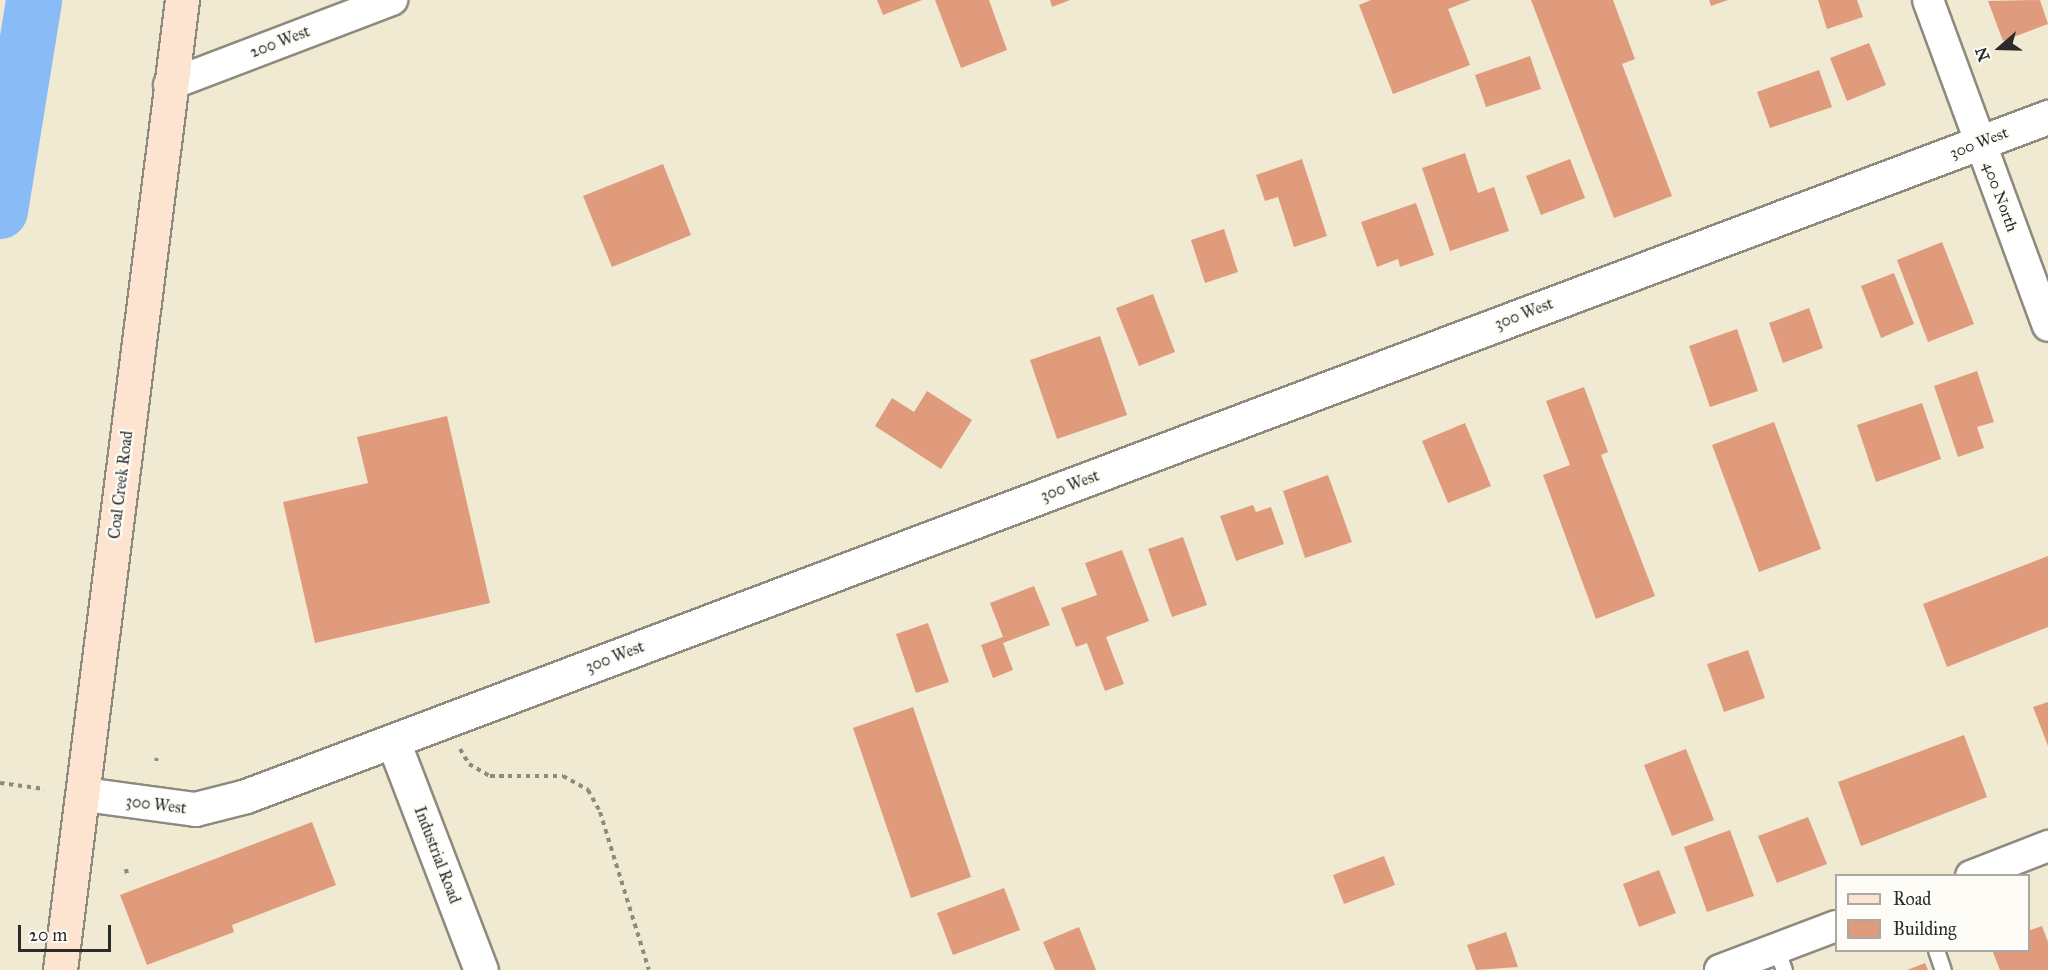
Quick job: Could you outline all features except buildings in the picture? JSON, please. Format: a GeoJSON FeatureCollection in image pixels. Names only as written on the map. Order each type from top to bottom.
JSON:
{"type":"FeatureCollection","features":[{"type":"Feature","properties":{"kind":"main road","name":"Coal Creek Road"},"geometry":{"type":"LineString","coordinates":[[60,970],[84,794],[169,84],[182,0]]}},
{"type":"Feature","properties":{"kind":"street","name":"200 West"},"geometry":{"type":"LineString","coordinates":[[169,84],[392,0]]}},
{"type":"Feature","properties":{"kind":"street","name":"400 North"},"geometry":{"type":"LineString","coordinates":[[1928,0],[2048,326]]}},
{"type":"Feature","properties":{"kind":"street","name":"300 West"},"geometry":{"type":"LineString","coordinates":[[84,794],[170,808],[221,805],[2048,117]]}},
{"type":"Feature","properties":{"kind":"street","name":"Industrial Road"},"geometry":{"type":"LineString","coordinates":[[393,741],[481,970]]}},
{"type":"Feature","properties":{"kind":"street"},"geometry":{"type":"LineString","coordinates":[[1976,874],[2048,846]]}},
{"type":"Feature","properties":{"kind":"street"},"geometry":{"type":"LineString","coordinates":[[1720,970],[1780,959],[1835,927]]}},
{"type":"Feature","properties":{"kind":"lane"},"geometry":{"type":"LineString","coordinates":[[1936,952],[1943,970]]}},
{"type":"Feature","properties":{"kind":"path"},"geometry":{"type":"LineString","coordinates":[[445,721],[462,753],[480,772],[501,778],[563,776],[588,790],[600,812],[648,970]]}},
{"type":"Feature","properties":{"kind":"path"},"geometry":{"type":"LineString","coordinates":[[0,783],[45,789]]}},
{"type":"Feature","properties":{"kind":"waterway"},"geometry":{"type":"LineString","coordinates":[[0,211],[34,0]]}}]}
